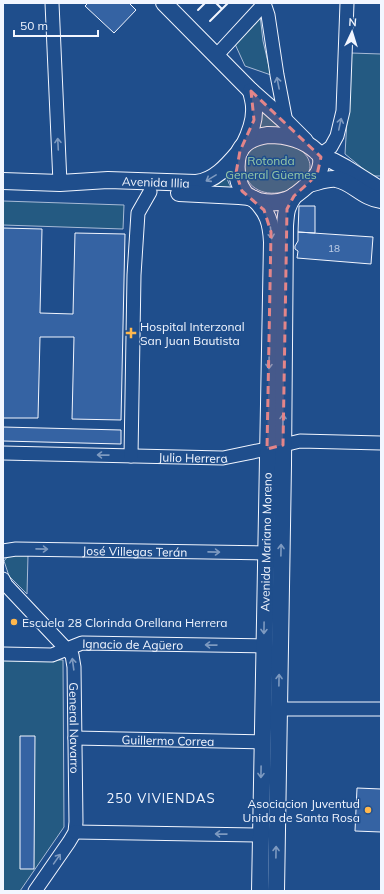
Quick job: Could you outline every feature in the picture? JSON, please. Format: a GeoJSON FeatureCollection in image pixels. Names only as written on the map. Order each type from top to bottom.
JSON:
{"type":"FeatureCollection","features":[{"type":"Feature","properties":{"kind":"main road"},"geometry":{"type":"LineString","coordinates":[[164,3],[251,91],[317,152],[321,161],[317,175],[309,184],[287,200],[266,202],[252,198],[242,191],[239,184],[236,173],[236,163],[254,120],[254,107],[251,91]]}},
{"type":"Feature","properties":{"kind":"main road"},"geometry":{"type":"LineString","coordinates":[[242,148],[261,136],[288,136],[377,185]]}},
{"type":"Feature","properties":{"kind":"main road","name":"Avenida Illia"},"geometry":{"type":"LineString","coordinates":[[3,181],[60,183],[108,180],[196,183],[208,180],[228,166],[242,148]]}},
{"type":"Feature","properties":{"kind":"main road"},"geometry":{"type":"LineString","coordinates":[[309,184],[330,179],[337,179],[371,199],[381,200]]}},
{"type":"Feature","properties":{"kind":"main road","name":"Avenida Illia"},"geometry":{"type":"LineString","coordinates":[[60,183],[101,190],[252,198]]}},
{"type":"Feature","properties":{"kind":"main road","name":"Avenida Mariano Moreno"},"geometry":{"type":"LineString","coordinates":[[260,891],[266,553],[275,447],[286,221],[287,209],[294,196]]}},
{"type":"Feature","properties":{"kind":"main road","name":"Avenida Mariano Moreno"},"geometry":{"type":"LineString","coordinates":[[252,198],[264,210],[271,232],[278,709],[276,891]]}},
{"type":"Feature","properties":{"kind":"street"},"geometry":{"type":"LineString","coordinates":[[52,3],[60,183]]}},
{"type":"Feature","properties":{"kind":"street"},"geometry":{"type":"LineString","coordinates":[[317,152],[331,147],[338,136],[342,111],[347,3]]}},
{"type":"Feature","properties":{"kind":"street"},"geometry":{"type":"LineString","coordinates":[[216,56],[264,4],[268,15],[286,122]]}},
{"type":"Feature","properties":{"kind":"street"},"geometry":{"type":"LineString","coordinates":[[132,456],[134,275],[138,213],[150,192]]}},
{"type":"Feature","properties":{"kind":"street","name":"Julio Herrera"},"geometry":{"type":"LineString","coordinates":[[3,453],[223,458],[300,441],[381,443]]}},
{"type":"Feature","properties":{"kind":"street","name":"José Villegas Terán"},"geometry":{"type":"LineString","coordinates":[[3,551],[16,549],[266,553]]}},
{"type":"Feature","properties":{"kind":"street","name":"General Navarro"},"geometry":{"type":"LineString","coordinates":[[3,578],[6,585],[72,656],[74,667],[75,832]]}},
{"type":"Feature","properties":{"kind":"street","name":"Ignacio de Agüero"},"geometry":{"type":"LineString","coordinates":[[3,654],[52,655],[82,643],[264,646]]}},
{"type":"Feature","properties":{"kind":"street"},"geometry":{"type":"LineString","coordinates":[[278,709],[381,709]]}},
{"type":"Feature","properties":{"kind":"street","name":"Guillermo Correa"},"geometry":{"type":"LineString","coordinates":[[75,738],[262,742]]}},
{"type":"Feature","properties":{"kind":"street"},"geometry":{"type":"LineString","coordinates":[[35,891],[75,832],[260,835]]}},
{"type":"Feature","properties":{"kind":"highlighted area"},"geometry":{"type":"Polygon","coordinates":[[[251,91],[321,157],[317,175],[294,196],[287,209],[283,445],[267,449],[271,232],[264,210],[242,191],[236,173],[240,151],[254,120],[251,91]]]}},
{"type":"Feature","properties":{"kind":"green space"},"geometry":{"type":"Polygon","coordinates":[[[260,15],[263,41],[271,75],[245,66],[235,44],[260,15]]]}},
{"type":"Feature","properties":{"kind":"green space"},"geometry":{"type":"Polygon","coordinates":[[[351,53],[381,54],[381,176],[372,176],[345,154],[351,53]]]}},
{"type":"Feature","properties":{"kind":"green space"},"geometry":{"type":"Polygon","coordinates":[[[261,109],[287,130],[255,133],[261,109]]]}},
{"type":"Feature","properties":{"kind":"green space","name":"Rotonda General Güemes"},"geometry":{"type":"Polygon","coordinates":[[[266,141],[293,144],[307,157],[310,166],[307,176],[292,189],[278,193],[264,192],[258,190],[248,181],[244,171],[245,159],[253,147],[258,143],[266,141]]]}},
{"type":"Feature","properties":{"kind":"green space"},"geometry":{"type":"Polygon","coordinates":[[[227,177],[229,184],[234,191],[204,189],[217,183],[227,177]]]}},
{"type":"Feature","properties":{"kind":"green space"},"geometry":{"type":"Polygon","coordinates":[[[3,201],[124,205],[123,229],[3,225],[3,201]]]}},
{"type":"Feature","properties":{"kind":"green space"},"geometry":{"type":"Polygon","coordinates":[[[28,555],[27,594],[9,576],[4,561],[8,556],[28,555]]]}},
{"type":"Feature","properties":{"kind":"green space"},"geometry":{"type":"Polygon","coordinates":[[[3,658],[63,660],[64,827],[20,891],[3,891],[3,658]]]}},
{"type":"Feature","properties":{"kind":"building"},"geometry":{"type":"Polygon","coordinates":[[[88,3],[131,3],[130,4],[136,10],[114,33],[85,6],[88,3]]]}},
{"type":"Feature","properties":{"kind":"building"},"geometry":{"type":"Polygon","coordinates":[[[299,206],[315,206],[315,233],[298,232],[299,206]]]}},
{"type":"Feature","properties":{"kind":"building"},"geometry":{"type":"Polygon","coordinates":[[[3,228],[42,229],[40,313],[73,314],[75,233],[125,234],[121,420],[72,419],[74,337],[40,337],[38,418],[3,418],[3,228]]]}},
{"type":"Feature","properties":{"kind":"building"},"geometry":{"type":"Polygon","coordinates":[[[298,232],[373,237],[371,264],[297,258],[298,251],[295,249],[295,246],[298,241],[298,232]]]}},
{"type":"Feature","properties":{"kind":"building"},"geometry":{"type":"Polygon","coordinates":[[[3,427],[121,430],[121,444],[3,441],[3,427]]]}},
{"type":"Feature","properties":{"kind":"building"},"geometry":{"type":"Polygon","coordinates":[[[20,736],[35,736],[34,869],[20,869],[20,736]]]}},
{"type":"Feature","properties":{"kind":"building","name":"Asociacion Juventud Unida de Santa Rosa"},"geometry":{"type":"Polygon","coordinates":[[[357,788],[381,789],[381,832],[355,831],[357,788]]]}},
{"type":"Feature","properties":{"kind":"wall"},"geometry":{"type":"LineString","coordinates":[[198,10],[205,3]]}},
{"type":"Feature","properties":{"kind":"wall"},"geometry":{"type":"LineString","coordinates":[[216,3],[222,9]]}},
{"type":"Feature","properties":{"kind":"wall"},"geometry":{"type":"LineString","coordinates":[[210,21],[228,3]]}},
{"type":"Feature","properties":{"kind":"place","name":"Hospital Interzonal San Juan Bautista"},"geometry":{"type":"Point","coordinates":[131,333]}},
{"type":"Feature","properties":{"kind":"place","name":"Escuela 28 Clorinda Orellana Herrera"},"geometry":{"type":"Point","coordinates":[14,622]}},
{"type":"Feature","properties":{"kind":"place","name":"Asociacion Juventud Unida de Santa Rosa"},"geometry":{"type":"Point","coordinates":[368,810]}},
{"type":"Feature","properties":{"kind":"district","name":"250 VIVIENDAS"},"geometry":{"type":"Point","coordinates":[161,798]}}]}
